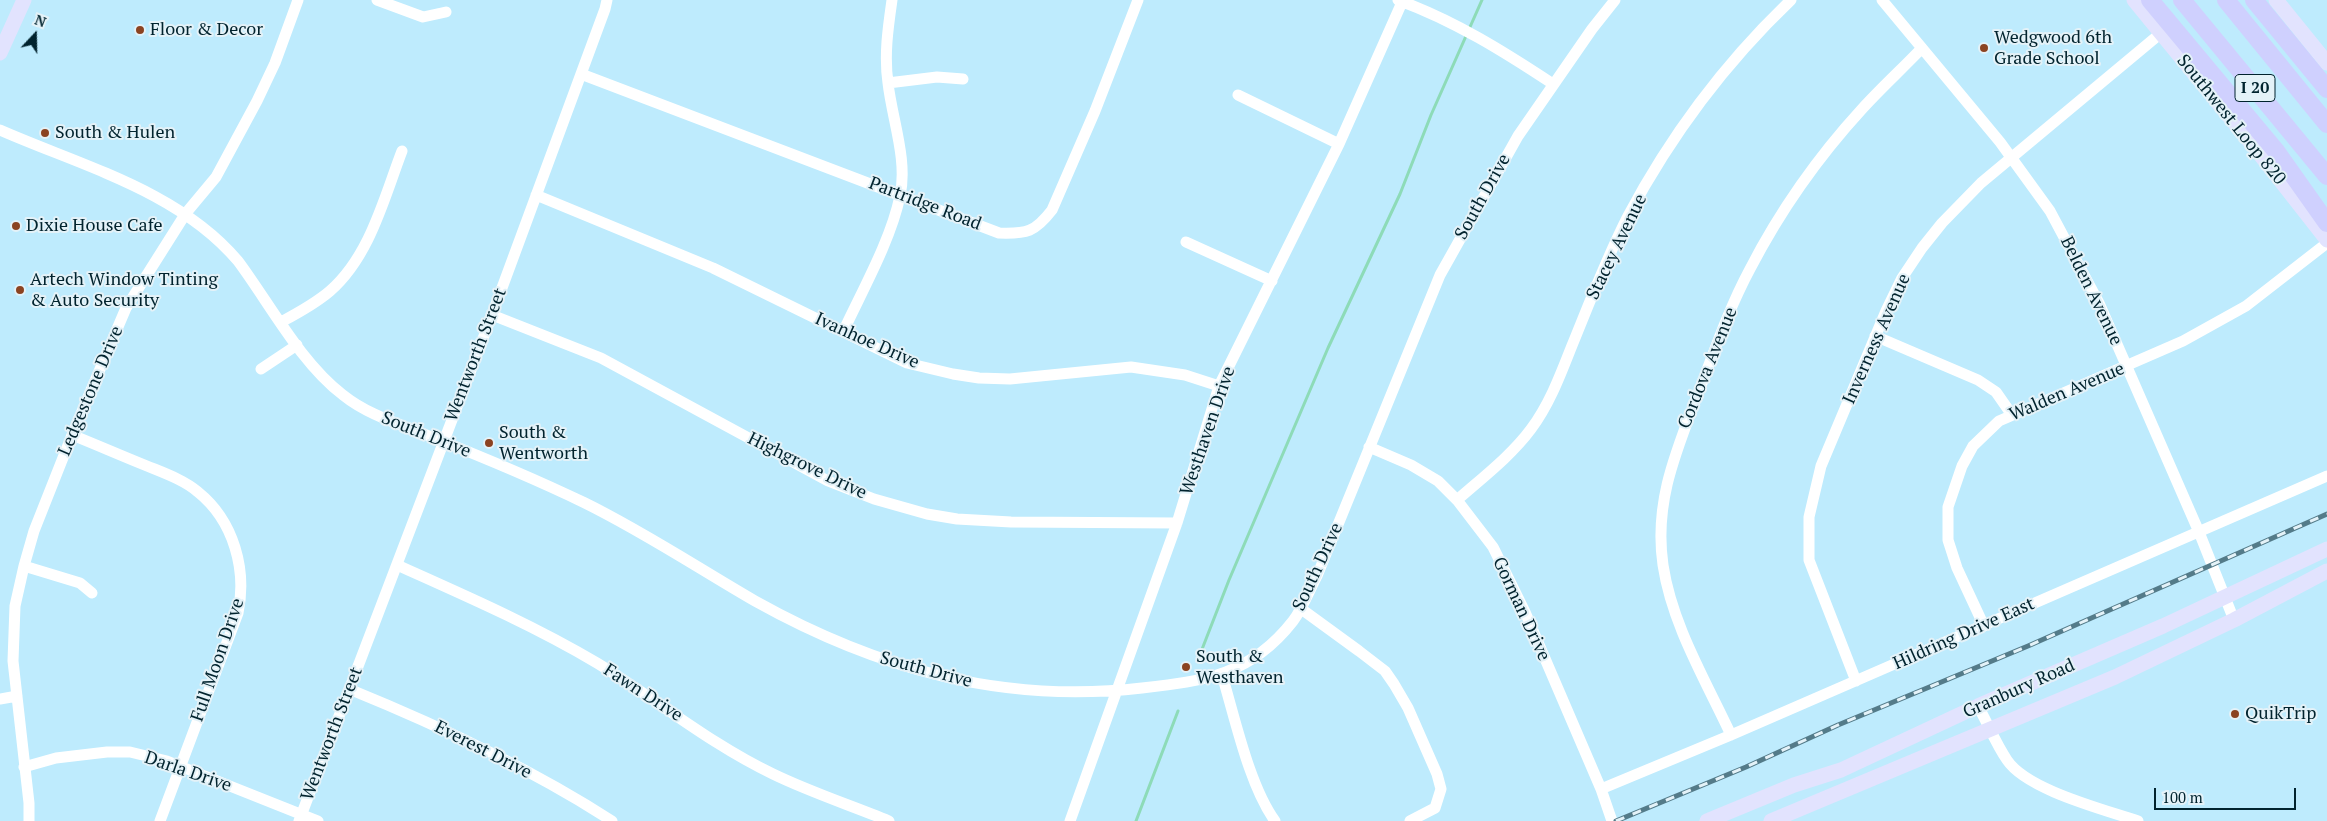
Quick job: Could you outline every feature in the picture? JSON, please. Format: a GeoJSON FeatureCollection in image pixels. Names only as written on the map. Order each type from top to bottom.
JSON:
{"type":"FeatureCollection","features":[{"type":"Feature","properties":{"kind":"highway"},"geometry":{"type":"LineString","coordinates":[[2150,0],[2276,151],[2327,223]]}},
{"type":"Feature","properties":{"kind":"highway","name":"I 20"},"geometry":{"type":"LineString","coordinates":[[2182,0],[2327,176]]}},
{"type":"Feature","properties":{"kind":"highway","name":"I 20"},"geometry":{"type":"LineString","coordinates":[[2226,0],[2327,124]]}},
{"type":"Feature","properties":{"kind":"highway"},"geometry":{"type":"LineString","coordinates":[[2254,0],[2327,89]]}},
{"type":"Feature","properties":{"kind":"main road"},"geometry":{"type":"LineString","coordinates":[[0,53],[24,0]]}},
{"type":"Feature","properties":{"kind":"main road","name":"Southwest Loop 820"},"geometry":{"type":"LineString","coordinates":[[2134,0],[2255,148],[2327,242]]}},
{"type":"Feature","properties":{"kind":"main road"},"geometry":{"type":"LineString","coordinates":[[2276,0],[2327,63]]}},
{"type":"Feature","properties":{"kind":"main road","name":"Granbury Road"},"geometry":{"type":"LineString","coordinates":[[1707,821],[1794,785],[1841,770],[1978,706],[2225,598],[2327,549]]}},
{"type":"Feature","properties":{"kind":"main road","name":"Granbury Road"},"geometry":{"type":"LineString","coordinates":[[1771,821],[2116,677],[2234,620],[2327,571]]}},
{"type":"Feature","properties":{"kind":"street","name":"Ledgestone Drive"},"geometry":{"type":"LineString","coordinates":[[29,821],[29,802],[13,660],[15,606],[34,530],[126,308],[186,214],[216,177],[275,63],[298,0]]}},
{"type":"Feature","properties":{"kind":"street"},"geometry":{"type":"LineString","coordinates":[[377,0],[423,17],[446,12]]}},
{"type":"Feature","properties":{"kind":"street","name":"Wentworth Street"},"geometry":{"type":"LineString","coordinates":[[300,818],[492,315],[607,0]]}},
{"type":"Feature","properties":{"kind":"street"},"geometry":{"type":"LineString","coordinates":[[843,332],[880,253],[900,195],[900,158],[888,83],[886,55],[892,0]]}},
{"type":"Feature","properties":{"kind":"street","name":"Partridge Road"},"geometry":{"type":"LineString","coordinates":[[581,74],[1000,233],[1018,234],[1031,231],[1043,222],[1052,210],[1095,112],[1138,0]]}},
{"type":"Feature","properties":{"kind":"street","name":"South Drive"},"geometry":{"type":"LineString","coordinates":[[0,130],[117,179],[186,214],[224,244],[319,373],[343,396],[372,413],[539,480],[649,536],[784,616],[836,642],[872,656],[950,679],[989,686],[1046,692],[1088,693],[1118,691],[1204,680],[1222,675],[1267,648],[1294,620],[1317,576],[1440,275],[1518,136],[1553,84],[1615,0]]}},
{"type":"Feature","properties":{"kind":"street","name":"Stacey Avenue"},"geometry":{"type":"LineString","coordinates":[[1457,500],[1530,430],[1549,401],[1606,262],[1628,216],[1661,160],[1724,72],[1763,27],[1791,0]]}},
{"type":"Feature","properties":{"kind":"street","name":"Belden Avenue"},"geometry":{"type":"LineString","coordinates":[[1882,0],[2011,157],[2050,211],[2087,276],[2199,532],[2234,620]]}},
{"type":"Feature","properties":{"kind":"street"},"geometry":{"type":"LineString","coordinates":[[1401,1],[1484,39],[1553,84]]}},
{"type":"Feature","properties":{"kind":"street","name":"Westhaven Drive"},"geometry":{"type":"LineString","coordinates":[[1070,821],[1177,523],[1220,386],[1339,144],[1401,1]]}},
{"type":"Feature","properties":{"kind":"street","name":"Inverness Avenue"},"geometry":{"type":"LineString","coordinates":[[1856,681],[1809,560],[1808,517],[1821,466],[1875,336],[1902,278],[1942,223],[1981,183],[2161,33]]}},
{"type":"Feature","properties":{"kind":"street","name":"Cordova Avenue"},"geometry":{"type":"LineString","coordinates":[[1731,735],[1681,627],[1663,565],[1660,529],[1671,463],[1728,316],[1749,270],[1791,199],[1863,108],[1922,48]]}},
{"type":"Feature","properties":{"kind":"street"},"geometry":{"type":"LineString","coordinates":[[888,83],[937,77],[962,79]]}},
{"type":"Feature","properties":{"kind":"street"},"geometry":{"type":"LineString","coordinates":[[1238,95],[1339,144]]}},
{"type":"Feature","properties":{"kind":"street"},"geometry":{"type":"LineString","coordinates":[[282,322],[330,290],[354,264],[376,220],[402,151]]}},
{"type":"Feature","properties":{"kind":"street","name":"Ivanhoe Drive"},"geometry":{"type":"LineString","coordinates":[[536,195],[713,268],[907,363],[952,374],[979,378],[1010,379],[1131,367],[1166,371],[1220,386]]}},
{"type":"Feature","properties":{"kind":"street"},"geometry":{"type":"LineString","coordinates":[[1186,242],[1272,281]]}},
{"type":"Feature","properties":{"kind":"street","name":"Walden Avenue"},"geometry":{"type":"LineString","coordinates":[[1984,626],[1951,552],[1948,540],[1948,507],[1962,466],[1973,446],[2000,421],[2193,337],[2246,306],[2327,242]]}},
{"type":"Feature","properties":{"kind":"street","name":"Highgrove Drive"},"geometry":{"type":"LineString","coordinates":[[492,315],[601,358],[828,480],[874,498],[927,514],[958,519],[1177,523]]}},
{"type":"Feature","properties":{"kind":"street"},"geometry":{"type":"LineString","coordinates":[[1875,336],[1984,383],[1996,392],[2012,416]]}},
{"type":"Feature","properties":{"kind":"street"},"geometry":{"type":"LineString","coordinates":[[261,369],[297,345]]}},
{"type":"Feature","properties":{"kind":"street","name":"Full Moon Drive"},"geometry":{"type":"LineString","coordinates":[[72,435],[176,478],[198,492],[224,522],[233,542],[242,578],[242,595],[238,614],[160,821]]}},
{"type":"Feature","properties":{"kind":"street","name":"Gorman Drive"},"geometry":{"type":"LineString","coordinates":[[1369,447],[1411,464],[1438,481],[1457,500],[1493,547],[1506,572],[1601,789],[1612,821]]}},
{"type":"Feature","properties":{"kind":"street","name":"Hildring Drive East"},"geometry":{"type":"LineString","coordinates":[[1601,789],[1984,626],[2327,476]]}},
{"type":"Feature","properties":{"kind":"street","name":"Fawn Drive"},"geometry":{"type":"LineString","coordinates":[[397,565],[501,611],[597,663],[725,748],[772,774],[889,821]]}},
{"type":"Feature","properties":{"kind":"street"},"geometry":{"type":"LineString","coordinates":[[24,566],[80,583],[92,593]]}},
{"type":"Feature","properties":{"kind":"street"},"geometry":{"type":"LineString","coordinates":[[1300,608],[1385,672],[1408,708],[1437,774],[1441,789],[1435,808],[1410,821]]}},
{"type":"Feature","properties":{"kind":"street"},"geometry":{"type":"LineString","coordinates":[[1222,675],[1257,788],[1275,821]]}},
{"type":"Feature","properties":{"kind":"street","name":"Everest Drive"},"geometry":{"type":"LineString","coordinates":[[349,689],[401,710],[501,758],[586,804],[612,821]]}},
{"type":"Feature","properties":{"kind":"street"},"geometry":{"type":"LineString","coordinates":[[0,699],[17,696]]}},
{"type":"Feature","properties":{"kind":"street"},"geometry":{"type":"LineString","coordinates":[[1978,706],[2008,761],[2021,775],[2050,790],[2138,821]]}},
{"type":"Feature","properties":{"kind":"street","name":"Darla Drive"},"geometry":{"type":"LineString","coordinates":[[24,767],[56,758],[107,752],[130,752],[180,767],[300,818],[318,821]]}},
{"type":"Feature","properties":{"kind":"waterway"},"geometry":{"type":"LineString","coordinates":[[1199,657],[1229,580],[1328,348],[1400,194],[1431,115],[1482,0]]}},
{"type":"Feature","properties":{"kind":"waterway"},"geometry":{"type":"LineString","coordinates":[[1136,821],[1178,711]]}},
{"type":"Feature","properties":{"kind":"railway"},"geometry":{"type":"LineString","coordinates":[[1616,821],[1746,767],[1838,725],[2028,646],[2327,514]]}},
{"type":"Feature","properties":{"kind":"place","name":"Floor & Decor"},"geometry":{"type":"Point","coordinates":[140,30]}},
{"type":"Feature","properties":{"kind":"place","name":"Wedgwood 6th Grade School"},"geometry":{"type":"Point","coordinates":[1984,48]}},
{"type":"Feature","properties":{"kind":"place","name":"South & Hulen"},"geometry":{"type":"Point","coordinates":[45,133]}},
{"type":"Feature","properties":{"kind":"place","name":"Dixie House Cafe"},"geometry":{"type":"Point","coordinates":[16,226]}},
{"type":"Feature","properties":{"kind":"place","name":"Artech Window Tinting & Auto Security"},"geometry":{"type":"Point","coordinates":[20,290]}},
{"type":"Feature","properties":{"kind":"place","name":"South & Wentworth"},"geometry":{"type":"Point","coordinates":[489,443]}},
{"type":"Feature","properties":{"kind":"place","name":"South & Westhaven"},"geometry":{"type":"Point","coordinates":[1186,667]}},
{"type":"Feature","properties":{"kind":"place","name":"QuikTrip"},"geometry":{"type":"Point","coordinates":[2235,714]}}]}
